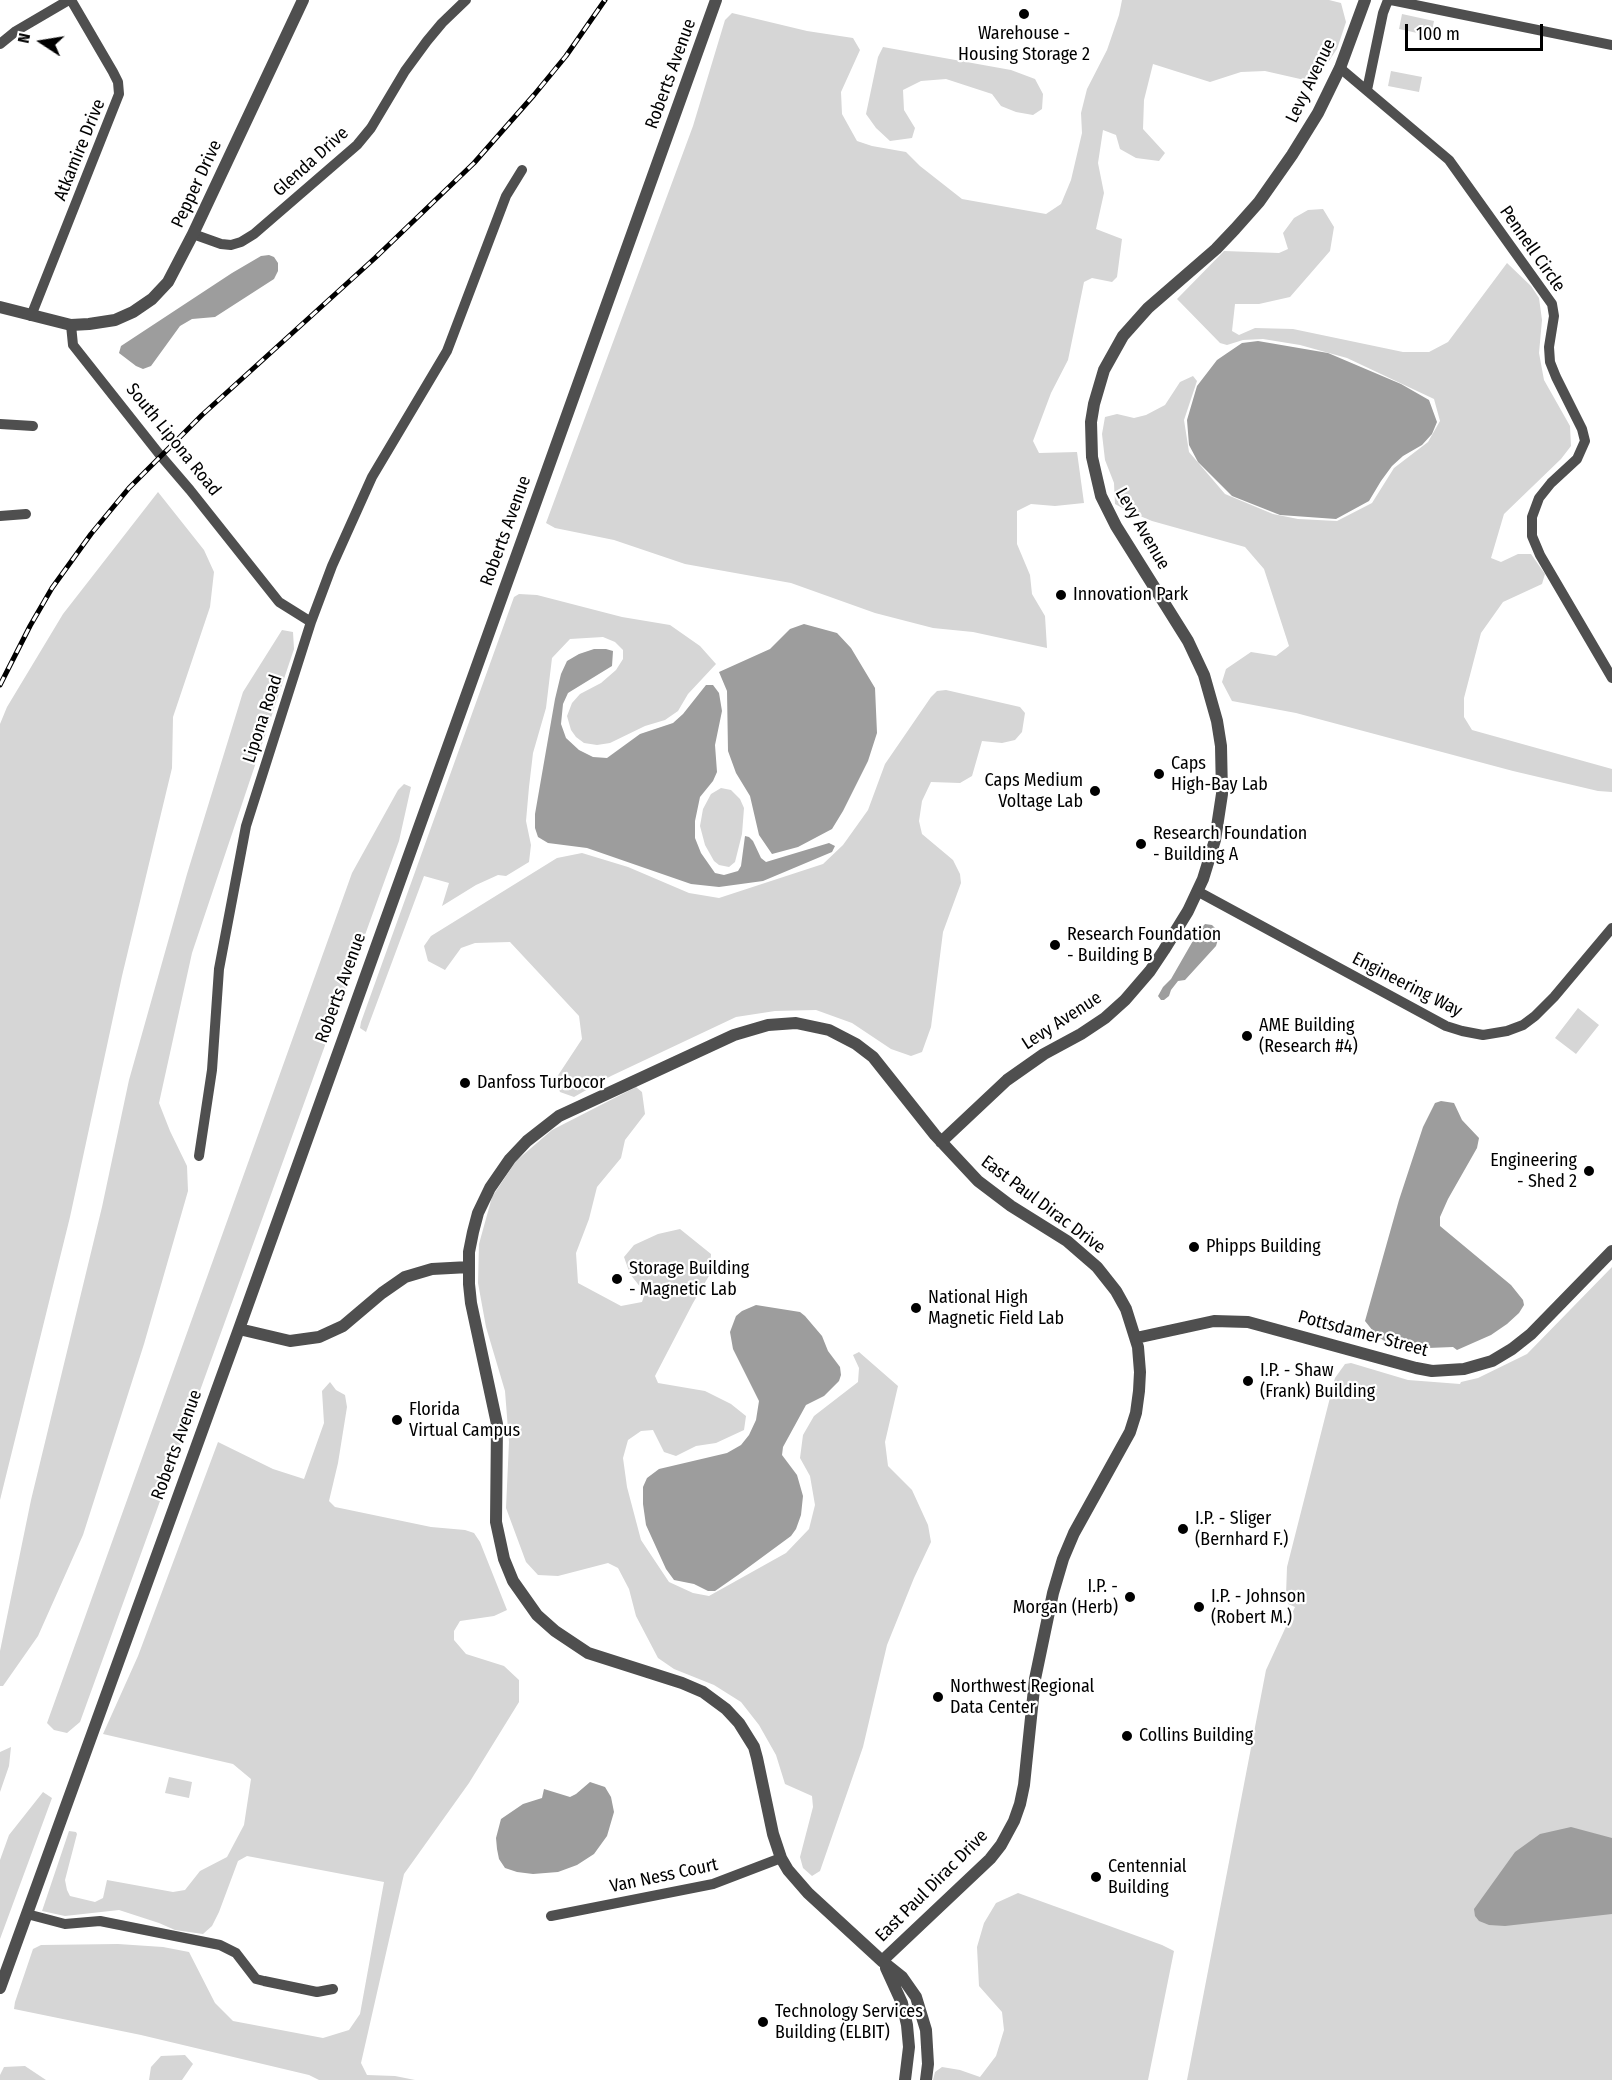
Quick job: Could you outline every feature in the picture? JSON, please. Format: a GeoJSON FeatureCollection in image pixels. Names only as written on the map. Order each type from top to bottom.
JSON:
{"type":"FeatureCollection","features":[{"type":"Feature","properties":{"kind":"street"},"geometry":{"type":"LineString","coordinates":[[0,44],[30,22],[70,0]]}},
{"type":"Feature","properties":{"kind":"street","name":"Atkamire Drive"},"geometry":{"type":"LineString","coordinates":[[31,316],[119,94],[118,82],[113,72],[70,0]]}},
{"type":"Feature","properties":{"kind":"street","name":"Pepper Drive"},"geometry":{"type":"LineString","coordinates":[[70,325],[98,324],[116,320],[152,299],[168,282],[193,234],[303,0]]}},
{"type":"Feature","properties":{"kind":"street","name":"Glenda Drive"},"geometry":{"type":"LineString","coordinates":[[193,234],[221,244],[231,245],[254,234],[357,145],[371,128],[426,41],[466,0]]}},
{"type":"Feature","properties":{"kind":"street","name":"Roberts Avenue"},"geometry":{"type":"LineString","coordinates":[[0,1988],[716,0]]}},
{"type":"Feature","properties":{"kind":"street","name":"Levy Avenue"},"geometry":{"type":"LineString","coordinates":[[941,1142],[1007,1080],[1044,1054],[1105,1018],[1125,1000],[1150,971],[1188,911],[1208,865],[1220,816],[1223,770],[1217,721],[1204,675],[1188,641],[1116,526],[1101,496],[1092,457],[1091,422],[1094,405],[1104,370],[1123,336],[1148,308],[1216,249],[1259,202],[1305,135],[1340,68],[1365,0]]}},
{"type":"Feature","properties":{"kind":"street"},"geometry":{"type":"LineString","coordinates":[[1367,90],[1383,13],[1390,0],[1612,45]]}},
{"type":"Feature","properties":{"kind":"street","name":"Pennell Circle"},"geometry":{"type":"LineString","coordinates":[[1340,68],[1432,144],[1455,167],[1552,304],[1554,317],[1549,339],[1550,362],[1582,429],[1585,441],[1577,459],[1551,483],[1539,498],[1532,517],[1532,536],[1540,555],[1612,678]]}},
{"type":"Feature","properties":{"kind":"street","name":"Lipona Road"},"geometry":{"type":"LineString","coordinates":[[199,1155],[212,1070],[219,969],[246,826],[311,622],[332,566],[372,477],[447,351],[506,196],[522,170]]}},
{"type":"Feature","properties":{"kind":"street"},"geometry":{"type":"LineString","coordinates":[[0,307],[70,325]]}},
{"type":"Feature","properties":{"kind":"street","name":"South Lipona Road"},"geometry":{"type":"LineString","coordinates":[[70,325],[73,345],[279,602],[311,622]]}},
{"type":"Feature","properties":{"kind":"street"},"geometry":{"type":"LineString","coordinates":[[0,424],[33,426]]}},
{"type":"Feature","properties":{"kind":"street"},"geometry":{"type":"LineString","coordinates":[[0,516],[26,514]]}},
{"type":"Feature","properties":{"kind":"street","name":"Engineering Way"},"geometry":{"type":"LineString","coordinates":[[1197,891],[1446,1026],[1483,1035],[1507,1031],[1535,1016],[1612,928]]}},
{"type":"Feature","properties":{"kind":"street","name":"East Paul Dirac Drive"},"geometry":{"type":"LineString","coordinates":[[882,1961],[990,1859],[1001,1845],[1014,1821],[1024,1785],[1033,1690],[1046,1621],[1063,1559],[1074,1533],[1114,1464],[1133,1423],[1140,1372],[1136,1338],[1126,1309],[1116,1291],[1097,1267],[1068,1241],[1011,1206],[978,1181],[941,1142],[873,1057],[856,1044],[829,1030],[817,1026],[782,1023],[757,1027],[734,1035],[576,1108],[547,1124],[527,1141],[498,1175],[478,1213],[471,1242],[469,1266],[471,1303],[497,1424],[496,1522],[504,1559],[513,1581],[540,1617],[573,1645],[588,1653],[692,1688],[714,1699],[746,1731],[754,1747],[773,1834],[781,1858],[802,1887],[882,1961],[902,1977],[916,1997],[926,2030],[928,2047],[926,2080]]}},
{"type":"Feature","properties":{"kind":"street","name":"Pottsdamer Street"},"geometry":{"type":"LineString","coordinates":[[1136,1338],[1214,1321],[1248,1322],[1416,1368],[1440,1371],[1464,1369],[1492,1361],[1532,1334],[1612,1251]]}},
{"type":"Feature","properties":{"kind":"street"},"geometry":{"type":"LineString","coordinates":[[239,1329],[290,1341],[319,1336],[343,1326],[388,1288],[405,1277],[432,1269],[469,1266]]}},
{"type":"Feature","properties":{"kind":"street","name":"Van Ness Court"},"geometry":{"type":"LineString","coordinates":[[551,1916],[713,1884],[781,1858]]}},
{"type":"Feature","properties":{"kind":"street"},"geometry":{"type":"LineString","coordinates":[[27,1914],[65,1924],[100,1921],[220,1945],[236,1953],[256,1978],[264,1982],[317,1992],[333,1989]]}},
{"type":"Feature","properties":{"kind":"street"},"geometry":{"type":"LineString","coordinates":[[882,1961],[899,1996],[907,2025],[909,2047],[905,2080]]}},
{"type":"Feature","properties":{"kind":"shaded area"},"geometry":{"type":"Polygon","coordinates":[[[1122,0],[1329,0],[1341,3],[1346,22],[1337,49],[1320,74],[1309,81],[1265,71],[1241,72],[1210,82],[1153,64],[1144,100],[1143,129],[1165,153],[1159,161],[1136,158],[1120,149],[1116,135],[1103,130],[1098,163],[1104,193],[1096,229],[1122,239],[1117,277],[1112,282],[1092,278],[1084,282],[1068,360],[1051,393],[1033,441],[1039,453],[1077,452],[1084,503],[1055,506],[1031,504],[1017,511],[1017,544],[1030,575],[1032,594],[1045,616],[1047,648],[973,632],[933,628],[875,613],[791,583],[685,564],[614,540],[555,528],[546,523],[693,126],[725,20],[732,13],[807,31],[853,38],[860,50],[841,92],[842,114],[857,141],[906,152],[962,199],[1046,214],[1061,204],[1071,180],[1082,133],[1081,113],[1087,89],[1107,50],[1122,0]]]}},
{"type":"Feature","properties":{"kind":"shaded area"},"geometry":{"type":"Polygon","coordinates":[[[1402,14],[1434,21],[1431,36],[1399,29],[1402,14]]]}},
{"type":"Feature","properties":{"kind":"shaded area"},"geometry":{"type":"Polygon","coordinates":[[[883,47],[1011,70],[1035,79],[1043,94],[1042,109],[1033,115],[1016,112],[1001,106],[992,94],[946,79],[921,81],[903,90],[904,110],[915,128],[912,138],[890,141],[876,128],[866,114],[878,57],[883,47]]]}},
{"type":"Feature","properties":{"kind":"shaded area"},"geometry":{"type":"Polygon","coordinates":[[[1391,71],[1422,77],[1419,92],[1388,86],[1391,71]]]}},
{"type":"Feature","properties":{"kind":"shaded area"},"geometry":{"type":"Polygon","coordinates":[[[1323,209],[1334,227],[1330,251],[1290,297],[1259,304],[1235,304],[1232,331],[1239,335],[1255,328],[1293,329],[1403,352],[1429,352],[1448,342],[1507,263],[1531,286],[1539,298],[1542,320],[1539,353],[1544,380],[1570,426],[1571,446],[1561,459],[1504,514],[1491,558],[1501,562],[1518,554],[1531,554],[1545,574],[1542,584],[1503,602],[1481,633],[1464,698],[1464,717],[1472,730],[1612,769],[1612,792],[1598,791],[1513,771],[1296,713],[1232,701],[1222,682],[1226,669],[1251,652],[1276,656],[1289,646],[1264,569],[1245,547],[1152,521],[1115,504],[1114,483],[1105,460],[1102,434],[1105,417],[1117,414],[1134,418],[1146,415],[1165,405],[1180,382],[1193,376],[1197,381],[1184,420],[1189,452],[1225,494],[1273,514],[1298,519],[1337,521],[1372,503],[1394,468],[1428,442],[1440,421],[1434,399],[1347,358],[1300,345],[1263,339],[1243,340],[1227,345],[1220,343],[1177,299],[1224,251],[1279,253],[1288,249],[1283,233],[1294,218],[1308,210],[1323,209]]]}},
{"type":"Feature","properties":{"kind":"shaded area"},"geometry":{"type":"Polygon","coordinates":[[[261,256],[274,257],[278,263],[278,271],[274,279],[215,317],[192,319],[180,326],[151,366],[143,369],[119,353],[121,346],[232,273],[261,256]]]}},
{"type":"Feature","properties":{"kind":"shaded area"},"geometry":{"type":"Polygon","coordinates":[[[1258,341],[1328,353],[1401,384],[1429,400],[1437,422],[1432,434],[1422,445],[1403,456],[1392,466],[1369,501],[1336,519],[1280,515],[1232,496],[1198,462],[1189,445],[1187,420],[1197,386],[1217,360],[1242,343],[1258,341]]]}},
{"type":"Feature","properties":{"kind":"shaded area"},"geometry":{"type":"Polygon","coordinates":[[[158,492],[204,550],[214,572],[210,607],[173,717],[172,768],[122,976],[70,1217],[0,1500],[0,724],[7,707],[63,614],[158,492]]]}},
{"type":"Feature","properties":{"kind":"shaded area"},"geometry":{"type":"Polygon","coordinates":[[[519,594],[537,595],[622,617],[670,625],[700,646],[716,664],[688,694],[678,711],[665,720],[645,726],[610,743],[597,745],[584,743],[571,730],[567,716],[572,703],[580,694],[601,683],[616,670],[623,659],[623,650],[615,642],[603,637],[570,639],[552,658],[546,708],[533,753],[526,821],[531,845],[529,862],[506,876],[498,875],[476,885],[442,906],[449,883],[424,876],[366,1032],[360,1028],[361,1022],[514,597],[519,594]]]}},
{"type":"Feature","properties":{"kind":"shaded area"},"geometry":{"type":"Polygon","coordinates":[[[804,624],[837,633],[851,648],[875,688],[877,733],[868,761],[832,829],[798,847],[772,854],[759,835],[750,796],[736,773],[728,751],[727,691],[719,672],[770,649],[790,629],[804,624]]]}},
{"type":"Feature","properties":{"kind":"shaded area"},"geometry":{"type":"Polygon","coordinates":[[[282,630],[293,632],[294,649],[192,953],[159,1103],[187,1166],[188,1191],[144,1344],[83,1535],[38,1636],[3,1686],[0,1686],[0,1651],[31,1500],[102,1207],[129,1080],[187,874],[243,692],[282,630]]]}},
{"type":"Feature","properties":{"kind":"shaded area"},"geometry":{"type":"Polygon","coordinates":[[[594,649],[613,651],[612,666],[568,693],[563,704],[561,724],[566,738],[579,750],[593,757],[607,758],[640,734],[673,723],[706,685],[713,685],[719,693],[722,711],[715,745],[717,772],[700,797],[695,821],[695,838],[701,853],[715,873],[724,875],[738,871],[741,866],[745,836],[753,841],[761,858],[766,862],[829,843],[835,846],[832,852],[763,881],[719,887],[691,884],[587,848],[548,843],[538,837],[535,828],[535,814],[561,674],[567,661],[594,649]]]}},
{"type":"Feature","properties":{"kind":"shaded area"},"geometry":{"type":"Polygon","coordinates":[[[946,690],[1020,707],[1025,713],[1022,732],[1015,740],[1002,743],[982,741],[972,776],[960,783],[931,782],[922,801],[919,821],[922,834],[953,860],[960,874],[961,883],[943,932],[931,1027],[922,1052],[911,1056],[891,1049],[852,1023],[816,1010],[775,1011],[736,1017],[611,1076],[574,1097],[560,1092],[555,1080],[582,1039],[579,1016],[510,942],[475,943],[461,948],[445,970],[428,961],[424,946],[431,936],[557,858],[582,853],[628,867],[689,893],[719,898],[823,864],[843,845],[868,810],[885,764],[931,697],[937,691],[946,690]]]}},
{"type":"Feature","properties":{"kind":"shaded area"},"geometry":{"type":"Polygon","coordinates":[[[404,784],[411,787],[399,841],[80,1722],[67,1733],[54,1730],[47,1723],[352,873],[398,790],[404,784]]]}},
{"type":"Feature","properties":{"kind":"shaded area"},"geometry":{"type":"Polygon","coordinates":[[[721,788],[731,790],[740,799],[744,808],[742,834],[735,862],[729,867],[719,865],[714,861],[705,845],[700,826],[703,809],[711,794],[721,788]]]}},
{"type":"Feature","properties":{"kind":"shaded area"},"geometry":{"type":"Polygon","coordinates":[[[1205,924],[1212,925],[1220,933],[1216,946],[1185,980],[1178,981],[1169,996],[1161,1000],[1158,996],[1163,987],[1171,979],[1205,924]]]}},
{"type":"Feature","properties":{"kind":"shaded area"},"geometry":{"type":"Polygon","coordinates":[[[1578,1008],[1599,1025],[1576,1054],[1555,1038],[1578,1008]]]}},
{"type":"Feature","properties":{"kind":"shaded area"},"geometry":{"type":"Polygon","coordinates":[[[636,1087],[642,1092],[645,1114],[625,1140],[621,1158],[597,1187],[589,1219],[576,1253],[578,1283],[621,1306],[642,1302],[645,1293],[630,1274],[624,1257],[634,1245],[658,1234],[680,1229],[711,1254],[710,1274],[655,1376],[658,1383],[705,1391],[731,1404],[746,1416],[744,1430],[716,1443],[696,1446],[676,1456],[664,1452],[653,1430],[641,1431],[628,1440],[623,1458],[627,1487],[641,1540],[669,1582],[693,1593],[709,1596],[786,1553],[809,1529],[815,1505],[810,1476],[800,1458],[803,1435],[814,1416],[858,1382],[859,1368],[853,1355],[859,1352],[898,1386],[885,1442],[888,1466],[912,1490],[928,1525],[931,1542],[887,1645],[863,1747],[820,1871],[812,1876],[803,1868],[800,1857],[813,1807],[812,1796],[785,1784],[776,1755],[759,1725],[741,1702],[714,1685],[674,1669],[658,1658],[636,1616],[629,1589],[618,1568],[608,1563],[558,1576],[538,1575],[526,1562],[506,1508],[509,1442],[505,1391],[486,1327],[478,1283],[479,1244],[492,1197],[516,1161],[552,1130],[636,1087]]]}},
{"type":"Feature","properties":{"kind":"shaded area"},"geometry":{"type":"Polygon","coordinates":[[[1441,1101],[1454,1103],[1462,1120],[1479,1138],[1477,1148],[1440,1217],[1440,1226],[1511,1285],[1523,1300],[1524,1305],[1507,1324],[1491,1335],[1457,1350],[1453,1347],[1428,1348],[1386,1342],[1377,1336],[1365,1321],[1399,1200],[1423,1127],[1435,1103],[1441,1101]]]}},
{"type":"Feature","properties":{"kind":"shaded area"},"geometry":{"type":"Polygon","coordinates":[[[1612,1267],[1612,2080],[1187,2080],[1266,1670],[1295,1607],[1288,1604],[1286,1595],[1287,1567],[1335,1378],[1345,1364],[1351,1363],[1408,1380],[1460,1384],[1478,1378],[1527,1354],[1612,1267]]]}},
{"type":"Feature","properties":{"kind":"shaded area"},"geometry":{"type":"Polygon","coordinates":[[[756,1305],[800,1312],[805,1316],[822,1336],[828,1351],[840,1367],[841,1375],[839,1381],[824,1396],[806,1405],[783,1447],[782,1455],[797,1475],[803,1496],[801,1515],[796,1529],[791,1536],[738,1575],[715,1591],[708,1591],[694,1584],[674,1580],[666,1569],[646,1525],[643,1487],[647,1478],[659,1469],[727,1453],[741,1445],[749,1435],[756,1420],[759,1401],[733,1349],[730,1332],[736,1316],[756,1305]]]}},
{"type":"Feature","properties":{"kind":"shaded area"},"geometry":{"type":"Polygon","coordinates":[[[330,1382],[336,1390],[345,1395],[347,1407],[329,1501],[335,1507],[431,1527],[474,1533],[480,1542],[507,1610],[494,1616],[460,1621],[454,1631],[454,1640],[466,1654],[504,1666],[519,1680],[519,1702],[469,1783],[404,1874],[361,2063],[367,2075],[395,2076],[415,2080],[319,2080],[309,2075],[141,2035],[14,2009],[33,1949],[41,1945],[118,1944],[163,1947],[189,1952],[215,2003],[233,2021],[323,2038],[349,2030],[360,2014],[384,1882],[247,1856],[238,1861],[219,1912],[212,1926],[203,1934],[175,1930],[119,1910],[65,1916],[42,1911],[69,1831],[77,1834],[65,1880],[67,1890],[70,1896],[95,1902],[103,1898],[107,1880],[173,1892],[185,1890],[200,1871],[227,1857],[244,1825],[251,1779],[233,1764],[103,1734],[138,1656],[218,1442],[273,1469],[304,1479],[324,1423],[322,1391],[330,1382]]]}},
{"type":"Feature","properties":{"kind":"shaded area"},"geometry":{"type":"Polygon","coordinates":[[[11,1747],[9,1766],[0,1792],[0,1752],[11,1747]]]}},
{"type":"Feature","properties":{"kind":"shaded area"},"geometry":{"type":"Polygon","coordinates":[[[169,1777],[192,1782],[189,1798],[165,1793],[169,1777]]]}},
{"type":"Feature","properties":{"kind":"shaded area"},"geometry":{"type":"Polygon","coordinates":[[[590,1782],[605,1787],[611,1797],[614,1812],[607,1836],[594,1854],[577,1865],[558,1872],[533,1874],[505,1868],[499,1859],[496,1838],[501,1819],[523,1804],[542,1798],[544,1789],[570,1797],[590,1782]]]}},
{"type":"Feature","properties":{"kind":"shaded area"},"geometry":{"type":"Polygon","coordinates":[[[43,1792],[52,1798],[0,1939],[0,1860],[9,1835],[43,1792]]]}},
{"type":"Feature","properties":{"kind":"shaded area"},"geometry":{"type":"Polygon","coordinates":[[[1571,1827],[1612,1838],[1612,1914],[1505,1926],[1489,1925],[1479,1921],[1474,1909],[1515,1852],[1540,1834],[1571,1827]]]}},
{"type":"Feature","properties":{"kind":"shaded area"},"geometry":{"type":"Polygon","coordinates":[[[1018,1893],[1174,1951],[1148,2080],[933,2080],[935,2072],[942,2067],[980,2077],[996,2056],[1004,2030],[1002,2012],[979,1986],[977,1947],[984,1923],[996,1903],[1018,1893]]]}},
{"type":"Feature","properties":{"kind":"shaded area"},"geometry":{"type":"Polygon","coordinates":[[[185,2055],[193,2064],[182,2080],[149,2080],[151,2067],[161,2056],[185,2055]]]}},
{"type":"Feature","properties":{"kind":"shaded area"},"geometry":{"type":"Polygon","coordinates":[[[25,2066],[46,2080],[0,2080],[4,2067],[25,2066]]]}},
{"type":"Feature","properties":{"kind":"railway"},"geometry":{"type":"LineString","coordinates":[[0,685],[52,588],[91,534],[129,488],[202,415],[375,258],[474,163],[566,56],[605,0]]}},
{"type":"Feature","properties":{"kind":"place","name":"Warehouse - Housing Storage 2"},"geometry":{"type":"Point","coordinates":[1024,14]}},
{"type":"Feature","properties":{"kind":"place","name":"Innovation Park"},"geometry":{"type":"Point","coordinates":[1061,595]}},
{"type":"Feature","properties":{"kind":"place","name":"Caps High-Bay Lab"},"geometry":{"type":"Point","coordinates":[1159,774]}},
{"type":"Feature","properties":{"kind":"place","name":"Caps Medium Voltage Lab"},"geometry":{"type":"Point","coordinates":[1095,791]}},
{"type":"Feature","properties":{"kind":"place","name":"Research Foundation - Building A"},"geometry":{"type":"Point","coordinates":[1141,844]}},
{"type":"Feature","properties":{"kind":"place","name":"Research Foundation - Building B"},"geometry":{"type":"Point","coordinates":[1055,945]}},
{"type":"Feature","properties":{"kind":"place","name":"AME Building (Research #4)"},"geometry":{"type":"Point","coordinates":[1247,1036]}},
{"type":"Feature","properties":{"kind":"place","name":"Danfoss Turbocor"},"geometry":{"type":"Point","coordinates":[465,1083]}},
{"type":"Feature","properties":{"kind":"place","name":"Engineering - Shed 2"},"geometry":{"type":"Point","coordinates":[1589,1171]}},
{"type":"Feature","properties":{"kind":"place","name":"Phipps Building"},"geometry":{"type":"Point","coordinates":[1194,1247]}},
{"type":"Feature","properties":{"kind":"place","name":"Storage Building - Magnetic Lab"},"geometry":{"type":"Point","coordinates":[617,1279]}},
{"type":"Feature","properties":{"kind":"place","name":"National High Magnetic Field Lab"},"geometry":{"type":"Point","coordinates":[916,1308]}},
{"type":"Feature","properties":{"kind":"place","name":"I.P. - Shaw (Frank) Building"},"geometry":{"type":"Point","coordinates":[1248,1381]}},
{"type":"Feature","properties":{"kind":"place","name":"Florida Virtual Campus"},"geometry":{"type":"Point","coordinates":[397,1420]}},
{"type":"Feature","properties":{"kind":"place","name":"I.P. - Sliger (Bernhard F.)"},"geometry":{"type":"Point","coordinates":[1183,1529]}},
{"type":"Feature","properties":{"kind":"place","name":"I.P. - Morgan (Herb)"},"geometry":{"type":"Point","coordinates":[1130,1597]}},
{"type":"Feature","properties":{"kind":"place","name":"I.P. - Johnson (Robert M.)"},"geometry":{"type":"Point","coordinates":[1199,1607]}},
{"type":"Feature","properties":{"kind":"place","name":"Northwest Regional Data Center"},"geometry":{"type":"Point","coordinates":[938,1697]}},
{"type":"Feature","properties":{"kind":"place","name":"Collins Building"},"geometry":{"type":"Point","coordinates":[1127,1736]}},
{"type":"Feature","properties":{"kind":"place","name":"Centennial Building"},"geometry":{"type":"Point","coordinates":[1096,1877]}},
{"type":"Feature","properties":{"kind":"place","name":"Technology Services Building (ELBIT)"},"geometry":{"type":"Point","coordinates":[763,2022]}}]}
